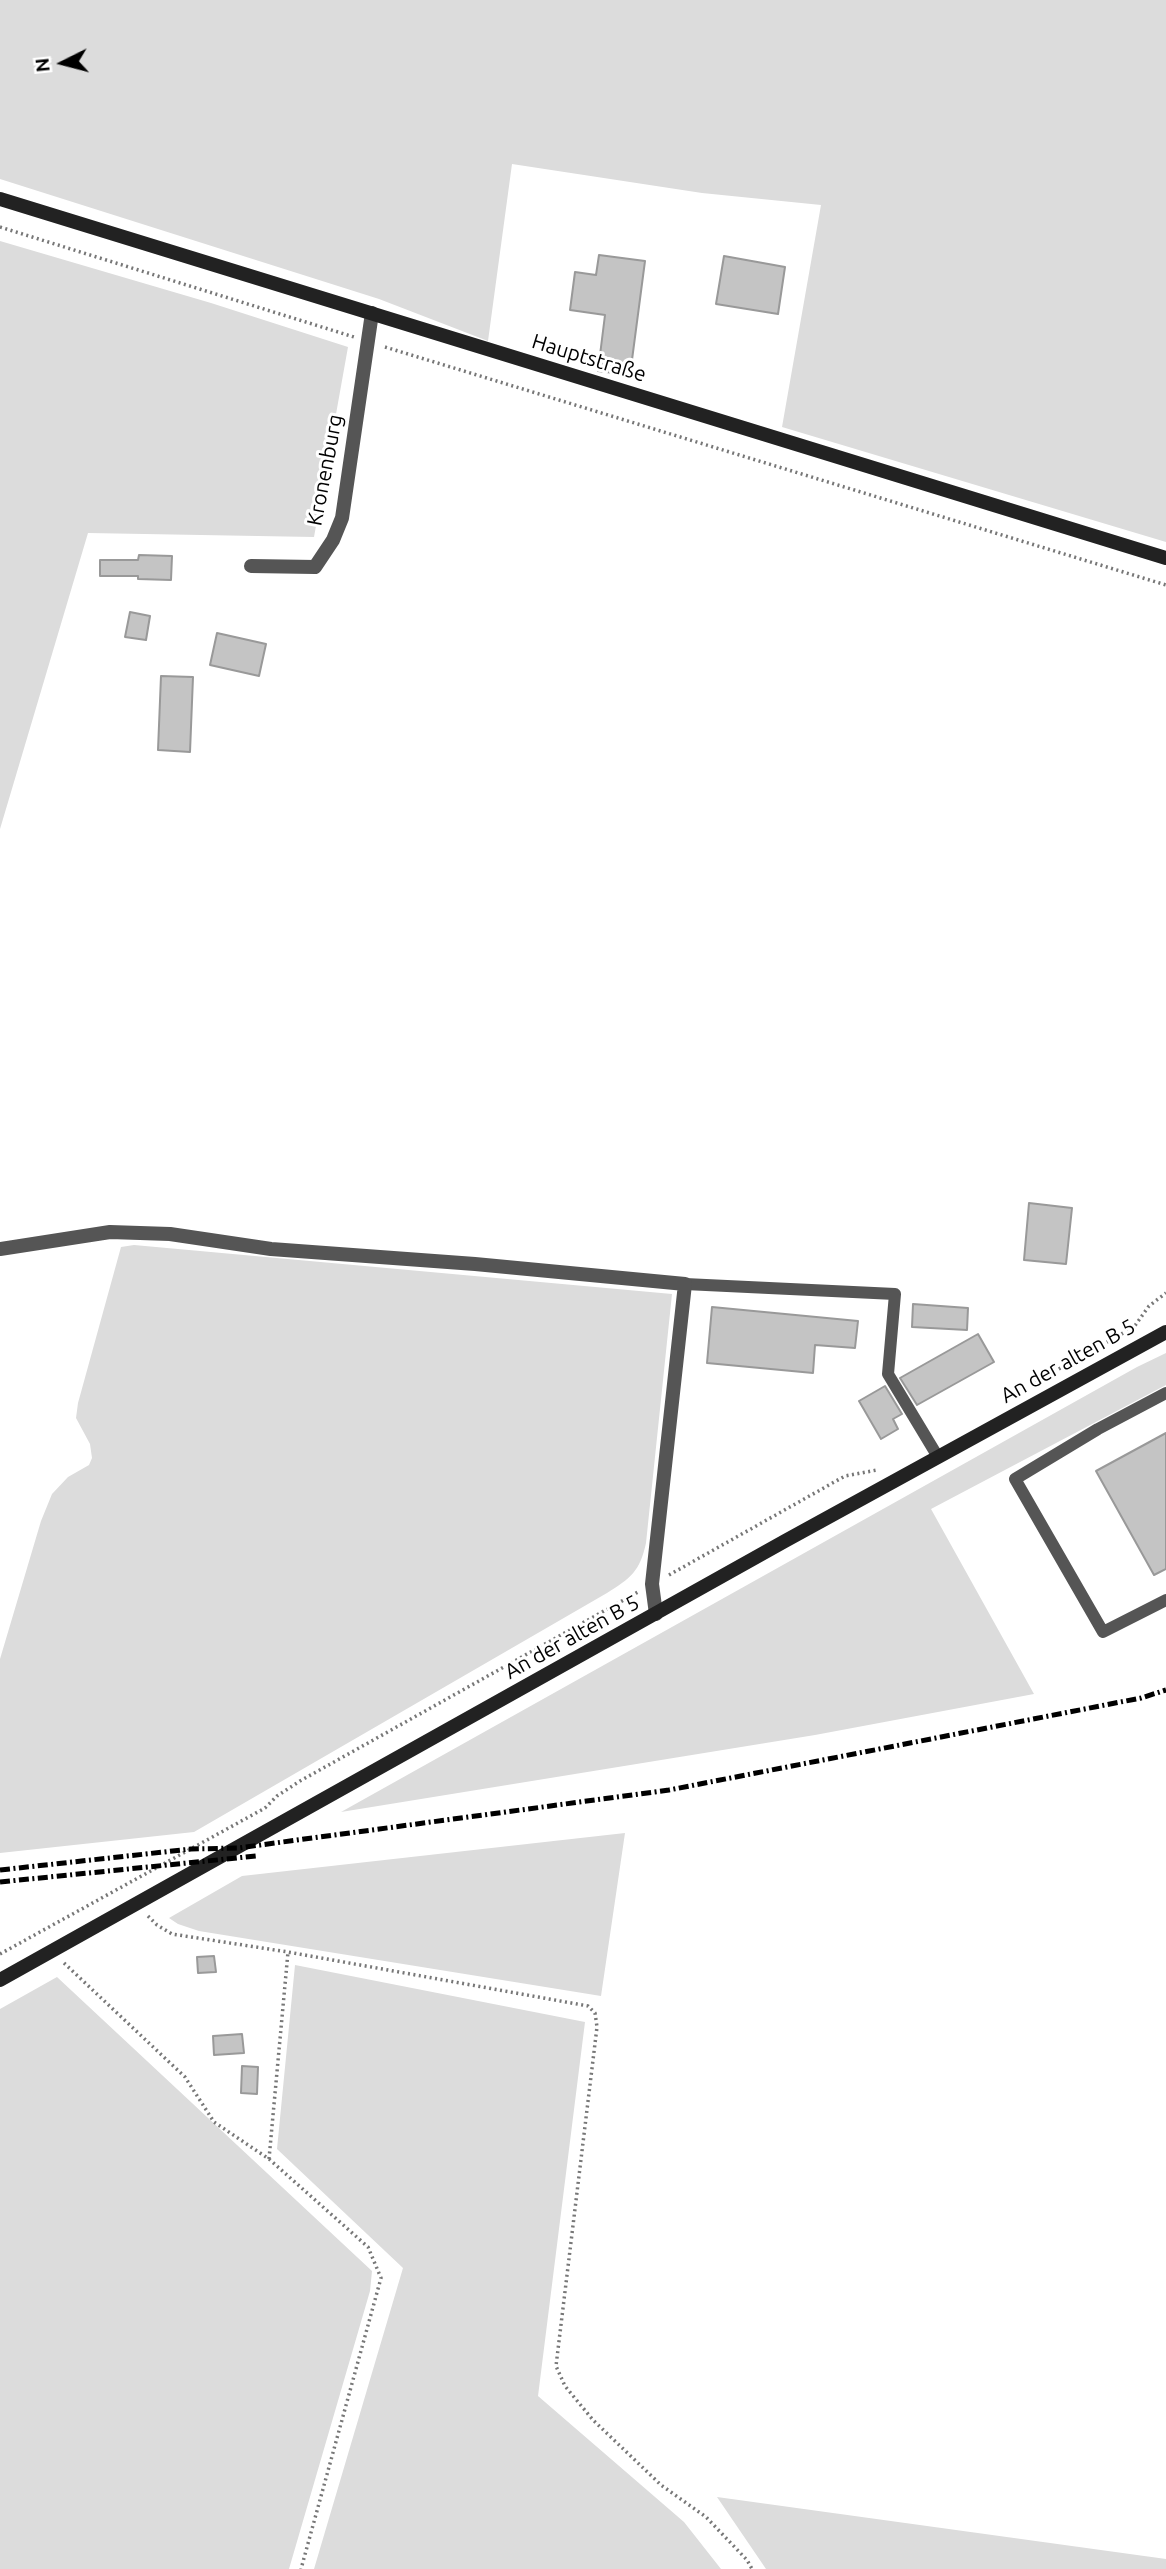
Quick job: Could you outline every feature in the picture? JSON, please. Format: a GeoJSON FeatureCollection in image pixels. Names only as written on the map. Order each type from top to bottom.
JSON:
{"type":"FeatureCollection","features":[{"type":"Feature","properties":{"kind":"main road","name":"Hauptstraße"},"geometry":{"type":"LineString","coordinates":[[0,199],[1166,558]]}},
{"type":"Feature","properties":{"kind":"main road","name":"An der alten B 5"},"geometry":{"type":"LineString","coordinates":[[0,1980],[1166,1332]]}},
{"type":"Feature","properties":{"kind":"street","name":"Kronenburg"},"geometry":{"type":"LineString","coordinates":[[251,566],[315,566],[333,540],[342,518],[372,313]]}},
{"type":"Feature","properties":{"kind":"street"},"geometry":{"type":"LineString","coordinates":[[0,1249],[110,1232],[170,1234],[271,1249],[475,1264],[685,1284],[652,1584],[656,1614]]}},
{"type":"Feature","properties":{"kind":"lane"},"geometry":{"type":"LineString","coordinates":[[685,1284],[895,1294],[888,1374],[938,1457]]}},
{"type":"Feature","properties":{"kind":"lane"},"geometry":{"type":"LineString","coordinates":[[1166,1393],[1098,1429],[1015,1479],[1103,1632],[1166,1600]]}},
{"type":"Feature","properties":{"kind":"path"},"geometry":{"type":"LineString","coordinates":[[0,228],[1166,585]]}},
{"type":"Feature","properties":{"kind":"path"},"geometry":{"type":"LineString","coordinates":[[1030,1385],[1134,1327],[1149,1306],[1166,1293]]}},
{"type":"Feature","properties":{"kind":"path"},"geometry":{"type":"LineString","coordinates":[[0,1954],[168,1863],[265,1808],[276,1796],[300,1782],[845,1476],[877,1470],[884,1466]]}},
{"type":"Feature","properties":{"kind":"path"},"geometry":{"type":"LineString","coordinates":[[137,1904],[157,1925],[172,1934],[588,2006],[594,2013],[597,2028],[556,2365],[565,2386],[593,2420],[661,2485],[706,2517],[747,2560],[752,2569]]}},
{"type":"Feature","properties":{"kind":"path"},"geometry":{"type":"LineString","coordinates":[[52,1951],[185,2077],[214,2122],[269,2159],[368,2247],[381,2278],[301,2569]]}},
{"type":"Feature","properties":{"kind":"path"},"geometry":{"type":"LineString","coordinates":[[269,2159],[288,1952]]}},
{"type":"Feature","properties":{"kind":"shaded area"},"geometry":{"type":"Polygon","coordinates":[[[0,0],[1166,0],[1166,542],[782,427],[821,205],[702,193],[512,164],[488,341],[379,299],[0,179],[0,0]]]}},
{"type":"Feature","properties":{"kind":"shaded area"},"geometry":{"type":"Polygon","coordinates":[[[0,241],[211,303],[348,347],[314,537],[88,533],[0,829],[0,241]]]}},
{"type":"Feature","properties":{"kind":"shaded area"},"geometry":{"type":"Polygon","coordinates":[[[134,1245],[672,1294],[646,1543],[637,1567],[615,1588],[194,1832],[0,1853],[0,1659],[41,1521],[52,1494],[68,1477],[89,1465],[92,1458],[90,1444],[76,1418],[78,1403],[121,1247],[134,1245]]]}},
{"type":"Feature","properties":{"kind":"shaded area"},"geometry":{"type":"Polygon","coordinates":[[[1166,1353],[1166,1385],[931,1509],[1034,1694],[815,1735],[341,1812],[1137,1367],[1166,1353]]]}},
{"type":"Feature","properties":{"kind":"shaded area"},"geometry":{"type":"Polygon","coordinates":[[[625,1833],[601,1996],[199,1931],[169,1918],[242,1876],[625,1833]]]}},
{"type":"Feature","properties":{"kind":"shaded area"},"geometry":{"type":"Polygon","coordinates":[[[295,1965],[585,2022],[538,2396],[684,2522],[721,2569],[314,2569],[403,2268],[277,2149],[295,1965]]]}},
{"type":"Feature","properties":{"kind":"shaded area"},"geometry":{"type":"Polygon","coordinates":[[[57,1977],[372,2271],[370,2291],[289,2569],[0,2569],[0,2009],[57,1977]]]}},
{"type":"Feature","properties":{"kind":"shaded area"},"geometry":{"type":"Polygon","coordinates":[[[717,2497],[1166,2559],[1166,2569],[766,2569],[717,2497]]]}},
{"type":"Feature","properties":{"kind":"building"},"geometry":{"type":"Polygon","coordinates":[[[599,255],[645,261],[630,375],[598,371],[605,315],[570,310],[575,272],[596,275],[599,255]]]}},
{"type":"Feature","properties":{"kind":"building"},"geometry":{"type":"Polygon","coordinates":[[[724,256],[785,267],[778,314],[716,304],[724,256]]]}},
{"type":"Feature","properties":{"kind":"building"},"geometry":{"type":"Polygon","coordinates":[[[139,555],[172,556],[171,580],[138,579],[138,576],[100,576],[100,560],[138,560],[139,555]]]}},
{"type":"Feature","properties":{"kind":"building"},"geometry":{"type":"Polygon","coordinates":[[[130,612],[150,616],[146,640],[125,637],[130,612]]]}},
{"type":"Feature","properties":{"kind":"building"},"geometry":{"type":"Polygon","coordinates":[[[217,633],[266,644],[259,676],[210,665],[217,633]]]}},
{"type":"Feature","properties":{"kind":"building"},"geometry":{"type":"Polygon","coordinates":[[[161,676],[193,677],[190,752],[158,750],[161,676]]]}},
{"type":"Feature","properties":{"kind":"building"},"geometry":{"type":"Polygon","coordinates":[[[1029,1203],[1072,1208],[1066,1264],[1024,1260],[1029,1203]]]}},
{"type":"Feature","properties":{"kind":"building"},"geometry":{"type":"Polygon","coordinates":[[[913,1304],[968,1308],[967,1330],[912,1327],[913,1304]]]}},
{"type":"Feature","properties":{"kind":"building"},"geometry":{"type":"Polygon","coordinates":[[[712,1307],[858,1321],[855,1348],[815,1345],[813,1373],[707,1363],[712,1307]]]}},
{"type":"Feature","properties":{"kind":"building"},"geometry":{"type":"Polygon","coordinates":[[[978,1334],[994,1362],[917,1405],[900,1378],[978,1334]]]}},
{"type":"Feature","properties":{"kind":"building"},"geometry":{"type":"Polygon","coordinates":[[[885,1386],[902,1414],[893,1419],[898,1429],[881,1439],[859,1401],[885,1386]]]}},
{"type":"Feature","properties":{"kind":"building"},"geometry":{"type":"Polygon","coordinates":[[[1166,1433],[1166,1569],[1154,1575],[1096,1471],[1166,1433]]]}},
{"type":"Feature","properties":{"kind":"building"},"geometry":{"type":"Polygon","coordinates":[[[214,1956],[216,1972],[198,1973],[197,1957],[214,1956]]]}},
{"type":"Feature","properties":{"kind":"building"},"geometry":{"type":"Polygon","coordinates":[[[242,2034],[244,2053],[214,2055],[213,2036],[242,2034]]]}},
{"type":"Feature","properties":{"kind":"building"},"geometry":{"type":"Polygon","coordinates":[[[242,2066],[258,2067],[257,2094],[241,2093],[242,2066]]]}},
{"type":"Feature","properties":{"kind":"railway"},"geometry":{"type":"LineString","coordinates":[[0,1870],[191,1849],[238,1848],[669,1790],[1141,1698],[1166,1690]]}},
{"type":"Feature","properties":{"kind":"railway"},"geometry":{"type":"LineString","coordinates":[[0,1882],[256,1856]]}}]}
